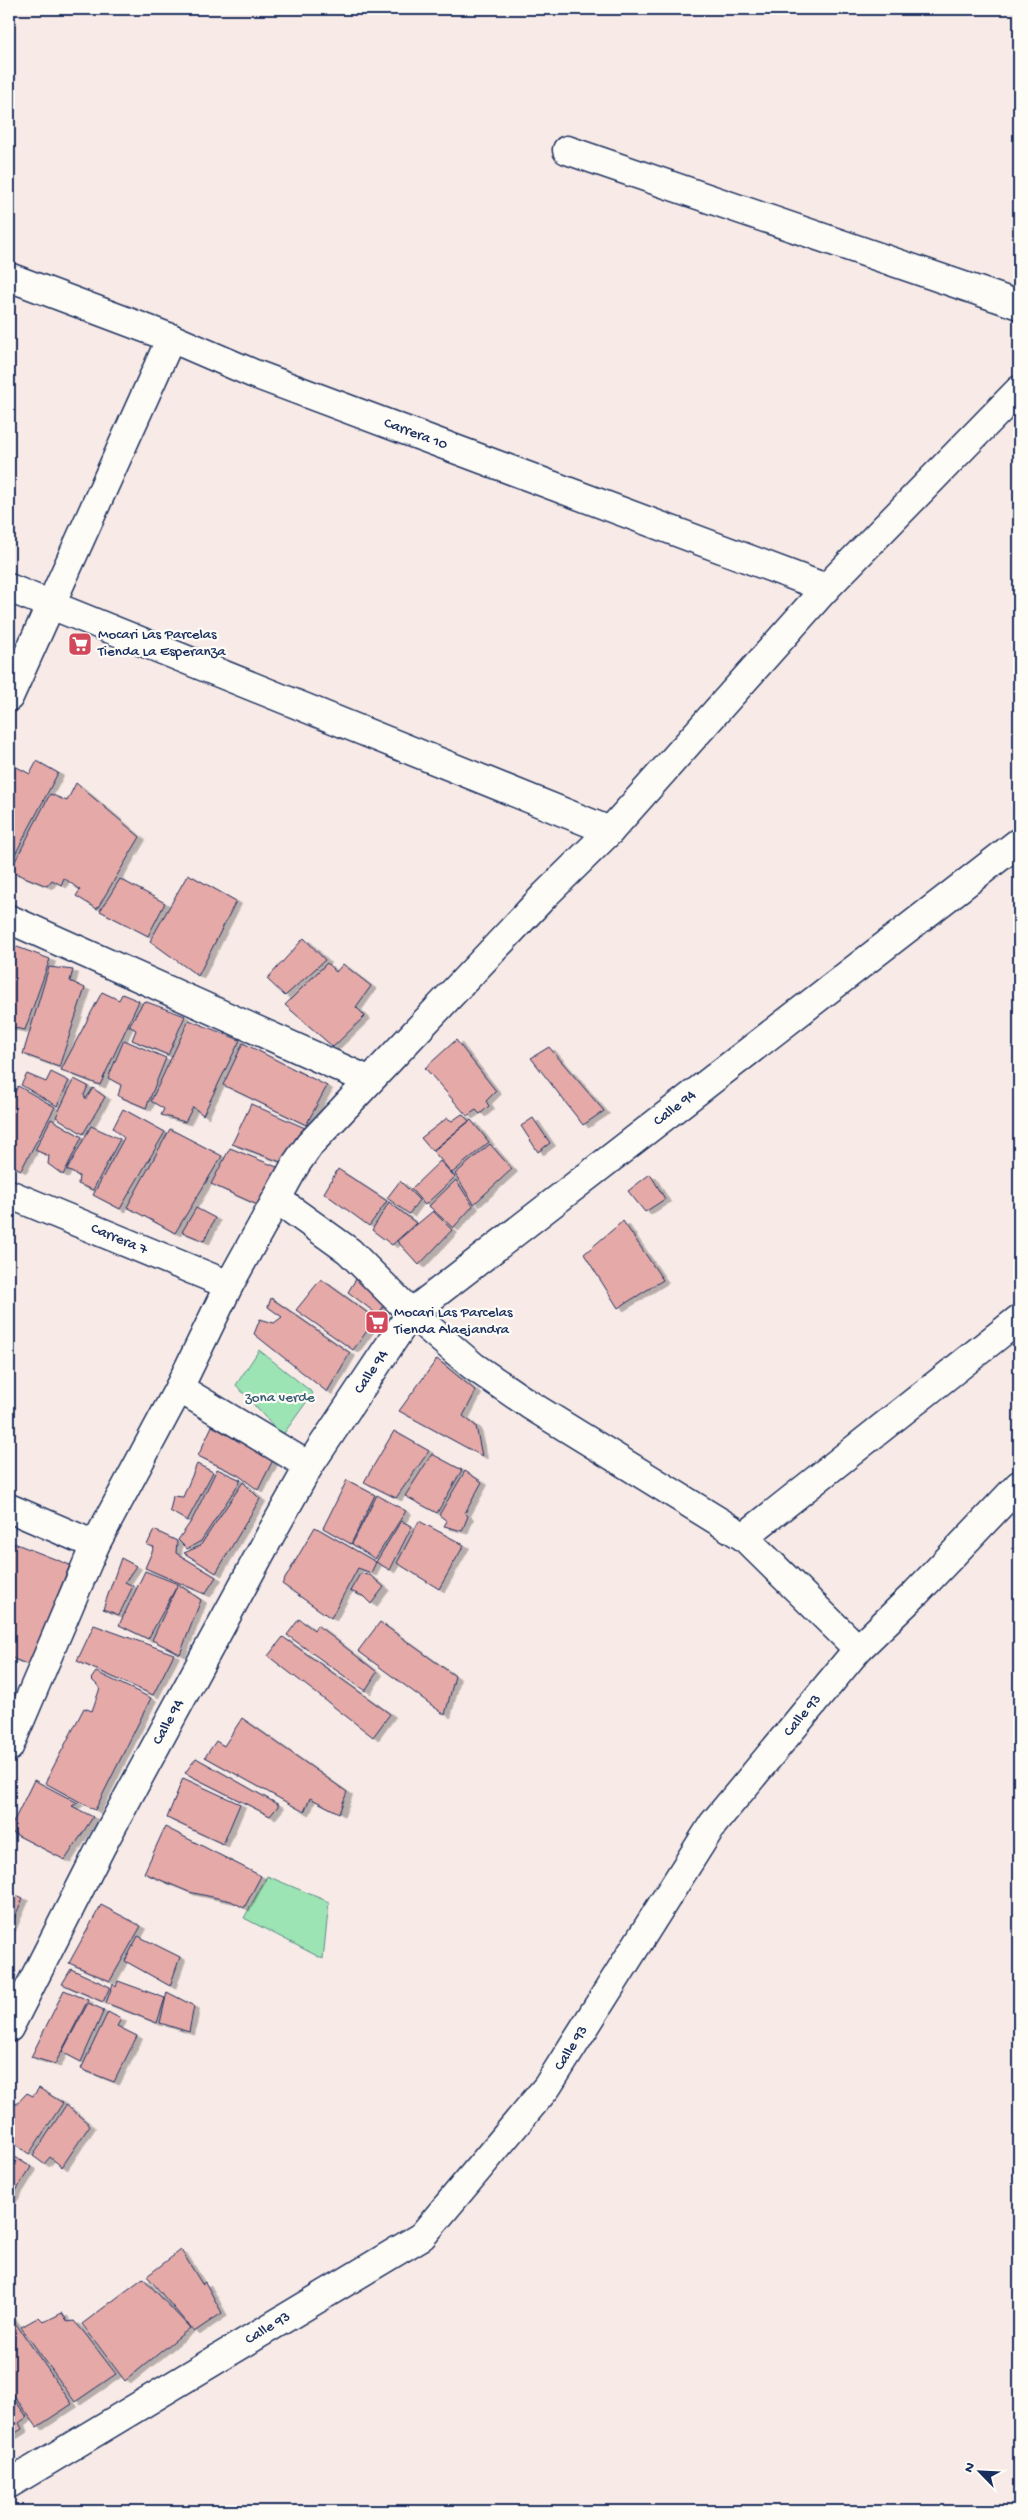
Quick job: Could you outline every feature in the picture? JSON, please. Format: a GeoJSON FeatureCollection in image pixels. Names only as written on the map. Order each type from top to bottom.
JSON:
{"type":"FeatureCollection","features":[{"type":"Feature","properties":{"kind":"street"},"geometry":{"type":"LineString","coordinates":[[566,150],[1019,304]]}},
{"type":"Feature","properties":{"kind":"street","name":"Carrera 10"},"geometry":{"type":"LineString","coordinates":[[9,276],[171,338],[252,373],[826,588]]}},
{"type":"Feature","properties":{"kind":"street"},"geometry":{"type":"LineString","coordinates":[[9,697],[171,338]]}},
{"type":"Feature","properties":{"kind":"street"},"geometry":{"type":"LineString","coordinates":[[9,1747],[95,1546],[179,1388],[229,1286],[278,1200],[296,1164],[310,1144],[368,1080],[610,831],[826,588],[1019,390]]}},
{"type":"Feature","properties":{"kind":"street"},"geometry":{"type":"LineString","coordinates":[[9,588],[51,607],[610,831]]}},
{"type":"Feature","properties":{"kind":"street","name":"Calle 94"},"geometry":{"type":"LineString","coordinates":[[9,2028],[102,1845],[310,1466],[411,1313],[1019,842]]}},
{"type":"Feature","properties":{"kind":"street"},"geometry":{"type":"LineString","coordinates":[[9,919],[368,1080]]}},
{"type":"Feature","properties":{"kind":"street","name":"Carrera 7"},"geometry":{"type":"LineString","coordinates":[[9,1194],[229,1286]]}},
{"type":"Feature","properties":{"kind":"street"},"geometry":{"type":"LineString","coordinates":[[278,1200],[349,1251],[411,1313],[473,1366],[522,1400],[744,1537],[858,1649]]}},
{"type":"Feature","properties":{"kind":"street"},"geometry":{"type":"LineString","coordinates":[[744,1537],[1019,1318]]}},
{"type":"Feature","properties":{"kind":"street"},"geometry":{"type":"LineString","coordinates":[[179,1388],[310,1466]]}},
{"type":"Feature","properties":{"kind":"street","name":"Calle 93"},"geometry":{"type":"LineString","coordinates":[[9,2484],[422,2236],[547,2087],[714,1824],[858,1649],[916,1594],[1019,1485]]}},
{"type":"Feature","properties":{"kind":"street"},"geometry":{"type":"LineString","coordinates":[[9,1508],[95,1546]]}},
{"type":"Feature","properties":{"kind":"green space","name":"zona verde"},"geometry":{"type":"Polygon","coordinates":[[[259,1350],[313,1393],[282,1436],[236,1385],[259,1350]]]}},
{"type":"Feature","properties":{"kind":"green space"},"geometry":{"type":"Polygon","coordinates":[[[267,1876],[329,1902],[323,1959],[244,1918],[267,1876]]]}},
{"type":"Feature","properties":{"kind":"building"},"geometry":{"type":"Polygon","coordinates":[[[37,761],[58,773],[10,864],[9,763],[30,774],[37,761]]]}},
{"type":"Feature","properties":{"kind":"building"},"geometry":{"type":"Polygon","coordinates":[[[76,783],[140,837],[97,909],[76,896],[80,890],[64,878],[61,885],[52,880],[47,886],[10,871],[50,794],[67,801],[76,783]]]}},
{"type":"Feature","properties":{"kind":"building"},"geometry":{"type":"Polygon","coordinates":[[[188,874],[236,901],[198,976],[150,941],[188,874]]]}},
{"type":"Feature","properties":{"kind":"building"},"geometry":{"type":"Polygon","coordinates":[[[120,879],[165,903],[148,936],[100,911],[120,879]]]}},
{"type":"Feature","properties":{"kind":"building"},"geometry":{"type":"Polygon","coordinates":[[[304,938],[325,960],[285,996],[267,979],[304,938]]]}},
{"type":"Feature","properties":{"kind":"building"},"geometry":{"type":"Polygon","coordinates":[[[9,944],[50,959],[25,1030],[9,1027],[9,944]]]}},
{"type":"Feature","properties":{"kind":"building"},"geometry":{"type":"Polygon","coordinates":[[[327,963],[336,972],[343,964],[371,986],[356,1007],[365,1016],[333,1047],[285,1005],[327,963]]]}},
{"type":"Feature","properties":{"kind":"building"},"geometry":{"type":"Polygon","coordinates":[[[49,967],[73,970],[70,981],[85,988],[59,1067],[23,1054],[49,967]]]}},
{"type":"Feature","properties":{"kind":"building"},"geometry":{"type":"Polygon","coordinates":[[[102,992],[119,1000],[122,994],[139,1001],[100,1085],[61,1070],[102,992]]]}},
{"type":"Feature","properties":{"kind":"building"},"geometry":{"type":"Polygon","coordinates":[[[144,1001],[185,1016],[168,1055],[132,1040],[136,1030],[129,1026],[144,1001]]]}},
{"type":"Feature","properties":{"kind":"building"},"geometry":{"type":"Polygon","coordinates":[[[189,1020],[240,1040],[203,1115],[193,1107],[185,1122],[161,1115],[164,1109],[151,1101],[189,1020]]]}},
{"type":"Feature","properties":{"kind":"building"},"geometry":{"type":"Polygon","coordinates":[[[124,1040],[166,1058],[146,1108],[118,1096],[121,1085],[108,1078],[124,1040]]]}},
{"type":"Feature","properties":{"kind":"building"},"geometry":{"type":"Polygon","coordinates":[[[456,1040],[496,1091],[486,1101],[489,1106],[480,1114],[476,1110],[467,1116],[425,1068],[456,1040]]]}},
{"type":"Feature","properties":{"kind":"building"},"geometry":{"type":"Polygon","coordinates":[[[243,1043],[327,1086],[306,1125],[223,1085],[243,1043]]]}},
{"type":"Feature","properties":{"kind":"building"},"geometry":{"type":"Polygon","coordinates":[[[549,1047],[604,1111],[583,1125],[531,1058],[549,1047]]]}},
{"type":"Feature","properties":{"kind":"building"},"geometry":{"type":"Polygon","coordinates":[[[51,1072],[69,1081],[57,1106],[21,1085],[27,1074],[46,1082],[51,1072]]]}},
{"type":"Feature","properties":{"kind":"building"},"geometry":{"type":"Polygon","coordinates":[[[74,1079],[88,1086],[84,1095],[86,1099],[93,1088],[105,1097],[83,1134],[56,1117],[74,1079]]]}},
{"type":"Feature","properties":{"kind":"building"},"geometry":{"type":"Polygon","coordinates":[[[18,1086],[55,1107],[21,1170],[9,1164],[9,1103],[18,1086]]]}},
{"type":"Feature","properties":{"kind":"building"},"geometry":{"type":"Polygon","coordinates":[[[251,1104],[305,1128],[286,1164],[232,1144],[251,1104]]]}},
{"type":"Feature","properties":{"kind":"building"},"geometry":{"type":"Polygon","coordinates":[[[123,1109],[165,1132],[120,1209],[93,1195],[124,1138],[113,1128],[123,1109]]]}},
{"type":"Feature","properties":{"kind":"building"},"geometry":{"type":"Polygon","coordinates":[[[462,1114],[469,1121],[432,1151],[421,1138],[447,1118],[452,1121],[462,1114]]]}},
{"type":"Feature","properties":{"kind":"building"},"geometry":{"type":"Polygon","coordinates":[[[533,1118],[550,1143],[538,1152],[521,1126],[533,1118]]]}},
{"type":"Feature","properties":{"kind":"building"},"geometry":{"type":"Polygon","coordinates":[[[51,1119],[82,1137],[63,1175],[48,1164],[49,1156],[35,1150],[51,1119]]]}},
{"type":"Feature","properties":{"kind":"building"},"geometry":{"type":"Polygon","coordinates":[[[471,1120],[489,1142],[452,1173],[433,1151],[471,1120]]]}},
{"type":"Feature","properties":{"kind":"building"},"geometry":{"type":"Polygon","coordinates":[[[91,1126],[120,1139],[93,1190],[78,1184],[79,1176],[67,1170],[91,1126]]]}},
{"type":"Feature","properties":{"kind":"building"},"geometry":{"type":"Polygon","coordinates":[[[170,1129],[222,1156],[175,1233],[127,1207],[170,1129]]]}},
{"type":"Feature","properties":{"kind":"building"},"geometry":{"type":"Polygon","coordinates":[[[490,1144],[512,1169],[474,1204],[455,1174],[490,1144]]]}},
{"type":"Feature","properties":{"kind":"building"},"geometry":{"type":"Polygon","coordinates":[[[230,1148],[282,1169],[264,1208],[211,1184],[230,1148]]]}},
{"type":"Feature","properties":{"kind":"building"},"geometry":{"type":"Polygon","coordinates":[[[440,1161],[455,1177],[425,1205],[411,1189],[440,1161]]]}},
{"type":"Feature","properties":{"kind":"building"},"geometry":{"type":"Polygon","coordinates":[[[338,1169],[387,1201],[369,1226],[324,1193],[338,1169]]]}},
{"type":"Feature","properties":{"kind":"building"},"geometry":{"type":"Polygon","coordinates":[[[650,1174],[665,1199],[645,1212],[628,1191],[650,1174]]]}},
{"type":"Feature","properties":{"kind":"building"},"geometry":{"type":"Polygon","coordinates":[[[456,1180],[473,1206],[453,1228],[429,1206],[456,1180]]]}},
{"type":"Feature","properties":{"kind":"building"},"geometry":{"type":"Polygon","coordinates":[[[400,1181],[419,1200],[409,1214],[387,1198],[400,1181]]]}},
{"type":"Feature","properties":{"kind":"building"},"geometry":{"type":"Polygon","coordinates":[[[389,1202],[416,1223],[392,1245],[372,1230],[389,1202]]]}},
{"type":"Feature","properties":{"kind":"building"},"geometry":{"type":"Polygon","coordinates":[[[196,1208],[215,1218],[204,1241],[182,1232],[196,1208]]]}},
{"type":"Feature","properties":{"kind":"building"},"geometry":{"type":"Polygon","coordinates":[[[433,1211],[452,1230],[419,1265],[397,1241],[433,1211]]]}},
{"type":"Feature","properties":{"kind":"building"},"geometry":{"type":"Polygon","coordinates":[[[623,1221],[663,1280],[618,1308],[584,1254],[623,1221]]]}},
{"type":"Feature","properties":{"kind":"building"},"geometry":{"type":"Polygon","coordinates":[[[321,1279],[376,1319],[353,1350],[296,1310],[321,1279]]]}},
{"type":"Feature","properties":{"kind":"building"},"geometry":{"type":"Polygon","coordinates":[[[356,1279],[388,1299],[378,1315],[348,1292],[356,1279]]]}},
{"type":"Feature","properties":{"kind":"building"},"geometry":{"type":"Polygon","coordinates":[[[271,1298],[350,1353],[327,1392],[254,1334],[260,1319],[274,1323],[282,1317],[268,1307],[271,1298]]]}},
{"type":"Feature","properties":{"kind":"building"},"geometry":{"type":"Polygon","coordinates":[[[437,1359],[476,1391],[463,1416],[476,1426],[482,1456],[399,1411],[437,1359]]]}},
{"type":"Feature","properties":{"kind":"building"},"geometry":{"type":"Polygon","coordinates":[[[212,1426],[273,1460],[258,1490],[238,1475],[198,1456],[212,1426]]]}},
{"type":"Feature","properties":{"kind":"building"},"geometry":{"type":"Polygon","coordinates":[[[394,1431],[429,1451],[396,1498],[364,1482],[394,1431]]]}},
{"type":"Feature","properties":{"kind":"building"},"geometry":{"type":"Polygon","coordinates":[[[432,1454],[462,1470],[437,1513],[405,1496],[432,1454]]]}},
{"type":"Feature","properties":{"kind":"building"},"geometry":{"type":"Polygon","coordinates":[[[197,1464],[213,1472],[187,1521],[170,1511],[173,1496],[183,1497],[197,1464]]]}},
{"type":"Feature","properties":{"kind":"building"},"geometry":{"type":"Polygon","coordinates":[[[217,1469],[241,1480],[201,1541],[187,1549],[178,1540],[192,1520],[217,1469]]]}},
{"type":"Feature","properties":{"kind":"building"},"geometry":{"type":"Polygon","coordinates":[[[465,1471],[482,1482],[465,1513],[468,1516],[462,1531],[444,1526],[447,1521],[439,1515],[465,1471]]]}},
{"type":"Feature","properties":{"kind":"building"},"geometry":{"type":"Polygon","coordinates":[[[347,1480],[375,1495],[351,1544],[323,1528],[347,1480]]]}},
{"type":"Feature","properties":{"kind":"building"},"geometry":{"type":"Polygon","coordinates":[[[243,1482],[260,1499],[216,1573],[184,1553],[200,1546],[243,1482]]]}},
{"type":"Feature","properties":{"kind":"building"},"geometry":{"type":"Polygon","coordinates":[[[377,1495],[406,1511],[375,1559],[352,1544],[377,1495]]]}},
{"type":"Feature","properties":{"kind":"building"},"geometry":{"type":"Polygon","coordinates":[[[401,1521],[412,1526],[390,1570],[376,1562],[401,1521]]]}},
{"type":"Feature","properties":{"kind":"building"},"geometry":{"type":"Polygon","coordinates":[[[419,1521],[464,1545],[439,1589],[397,1563],[419,1521]]]}},
{"type":"Feature","properties":{"kind":"building"},"geometry":{"type":"Polygon","coordinates":[[[315,1527],[376,1562],[371,1573],[358,1568],[331,1618],[282,1584],[315,1527]]]}},
{"type":"Feature","properties":{"kind":"building"},"geometry":{"type":"Polygon","coordinates":[[[154,1530],[177,1541],[176,1553],[216,1577],[205,1594],[145,1568],[154,1547],[147,1545],[154,1530]]]}},
{"type":"Feature","properties":{"kind":"building"},"geometry":{"type":"Polygon","coordinates":[[[14,1543],[70,1565],[29,1665],[9,1657],[9,1555],[14,1543]]]}},
{"type":"Feature","properties":{"kind":"building"},"geometry":{"type":"Polygon","coordinates":[[[121,1558],[136,1566],[125,1582],[133,1586],[119,1615],[103,1609],[121,1558]]]}},
{"type":"Feature","properties":{"kind":"building"},"geometry":{"type":"Polygon","coordinates":[[[145,1571],[178,1584],[148,1639],[119,1625],[145,1571]]]}},
{"type":"Feature","properties":{"kind":"building"},"geometry":{"type":"Polygon","coordinates":[[[360,1574],[370,1575],[384,1587],[371,1604],[363,1596],[350,1591],[360,1574]]]}},
{"type":"Feature","properties":{"kind":"building"},"geometry":{"type":"Polygon","coordinates":[[[178,1584],[201,1600],[180,1654],[152,1640],[178,1584]]]}},
{"type":"Feature","properties":{"kind":"building"},"geometry":{"type":"Polygon","coordinates":[[[299,1619],[314,1630],[317,1625],[377,1672],[365,1691],[287,1635],[299,1619]]]}},
{"type":"Feature","properties":{"kind":"building"},"geometry":{"type":"Polygon","coordinates":[[[380,1622],[455,1676],[445,1715],[358,1651],[380,1622]]]}},
{"type":"Feature","properties":{"kind":"building"},"geometry":{"type":"Polygon","coordinates":[[[94,1625],[174,1654],[153,1695],[77,1661],[94,1625]]]}},
{"type":"Feature","properties":{"kind":"building"},"geometry":{"type":"Polygon","coordinates":[[[283,1637],[390,1714],[373,1737],[268,1656],[283,1637]]]}},
{"type":"Feature","properties":{"kind":"building"},"geometry":{"type":"Polygon","coordinates":[[[96,1672],[151,1698],[95,1810],[45,1783],[84,1708],[92,1711],[100,1688],[91,1679],[96,1672]]]}},
{"type":"Feature","properties":{"kind":"building"},"geometry":{"type":"Polygon","coordinates":[[[242,1718],[347,1792],[339,1813],[310,1798],[304,1812],[205,1757],[216,1741],[224,1746],[242,1718]]]}},
{"type":"Feature","properties":{"kind":"building"},"geometry":{"type":"Polygon","coordinates":[[[196,1758],[279,1805],[270,1816],[185,1773],[196,1758]]]}},
{"type":"Feature","properties":{"kind":"building"},"geometry":{"type":"Polygon","coordinates":[[[183,1778],[240,1804],[223,1844],[167,1818],[183,1778]]]}},
{"type":"Feature","properties":{"kind":"building"},"geometry":{"type":"Polygon","coordinates":[[[34,1780],[78,1803],[72,1806],[93,1817],[65,1860],[9,1831],[34,1780]]]}},
{"type":"Feature","properties":{"kind":"building"},"geometry":{"type":"Polygon","coordinates":[[[165,1827],[261,1876],[244,1908],[231,1901],[189,1892],[144,1873],[165,1827]]]}},
{"type":"Feature","properties":{"kind":"building"},"geometry":{"type":"Polygon","coordinates":[[[9,1892],[23,1898],[9,1930],[9,1892]]]}},
{"type":"Feature","properties":{"kind":"building"},"geometry":{"type":"Polygon","coordinates":[[[101,1905],[141,1926],[110,1981],[69,1963],[101,1905]]]}},
{"type":"Feature","properties":{"kind":"building"},"geometry":{"type":"Polygon","coordinates":[[[138,1936],[180,1957],[170,1986],[125,1961],[138,1936]]]}},
{"type":"Feature","properties":{"kind":"building"},"geometry":{"type":"Polygon","coordinates":[[[71,1969],[110,1987],[103,2002],[62,1984],[71,1969]]]}},
{"type":"Feature","properties":{"kind":"building"},"geometry":{"type":"Polygon","coordinates":[[[118,1981],[165,1998],[157,2023],[106,2003],[113,1984],[116,1987],[118,1981]]]}},
{"type":"Feature","properties":{"kind":"building"},"geometry":{"type":"Polygon","coordinates":[[[64,1990],[88,2000],[55,2064],[31,2057],[64,1990]]]}},
{"type":"Feature","properties":{"kind":"building"},"geometry":{"type":"Polygon","coordinates":[[[167,1992],[194,2006],[189,2032],[160,2023],[167,1992]]]}},
{"type":"Feature","properties":{"kind":"building"},"geometry":{"type":"Polygon","coordinates":[[[88,2003],[104,2010],[81,2062],[62,2052],[88,2003]]]}},
{"type":"Feature","properties":{"kind":"building"},"geometry":{"type":"Polygon","coordinates":[[[108,2012],[121,2019],[117,2026],[137,2036],[114,2082],[81,2069],[108,2012]]]}},
{"type":"Feature","properties":{"kind":"building"},"geometry":{"type":"Polygon","coordinates":[[[39,2088],[63,2103],[29,2154],[9,2140],[9,2112],[27,2093],[33,2096],[39,2088]]]}},
{"type":"Feature","properties":{"kind":"building"},"geometry":{"type":"Polygon","coordinates":[[[66,2105],[90,2125],[62,2167],[50,2157],[44,2164],[33,2156],[66,2105]]]}},
{"type":"Feature","properties":{"kind":"building"},"geometry":{"type":"Polygon","coordinates":[[[10,2154],[31,2167],[9,2202],[9,2156],[10,2154]]]}},
{"type":"Feature","properties":{"kind":"building"},"geometry":{"type":"Polygon","coordinates":[[[181,2250],[202,2284],[205,2282],[222,2313],[194,2332],[147,2276],[181,2250]]]}},
{"type":"Feature","properties":{"kind":"building"},"geometry":{"type":"Polygon","coordinates":[[[143,2278],[190,2328],[125,2381],[82,2324],[143,2278]]]}},
{"type":"Feature","properties":{"kind":"building"},"geometry":{"type":"Polygon","coordinates":[[[62,2313],[68,2322],[74,2321],[83,2331],[116,2374],[75,2402],[21,2327],[39,2317],[44,2322],[62,2313]]]}},
{"type":"Feature","properties":{"kind":"building"},"geometry":{"type":"Polygon","coordinates":[[[9,2314],[72,2404],[37,2427],[9,2389],[9,2314]]]}},
{"type":"Feature","properties":{"kind":"building"},"geometry":{"type":"Polygon","coordinates":[[[9,2392],[27,2417],[19,2423],[22,2429],[9,2437],[9,2392]]]}},
{"type":"Feature","properties":{"kind":"place","name":"Mocari Las Parcelas Tienda La Esperanza"},"geometry":{"type":"Point","coordinates":[80,644]}},
{"type":"Feature","properties":{"kind":"place","name":"Mocari Las Parcelas Tienda Alaejandra"},"geometry":{"type":"Point","coordinates":[377,1322]}}]}
